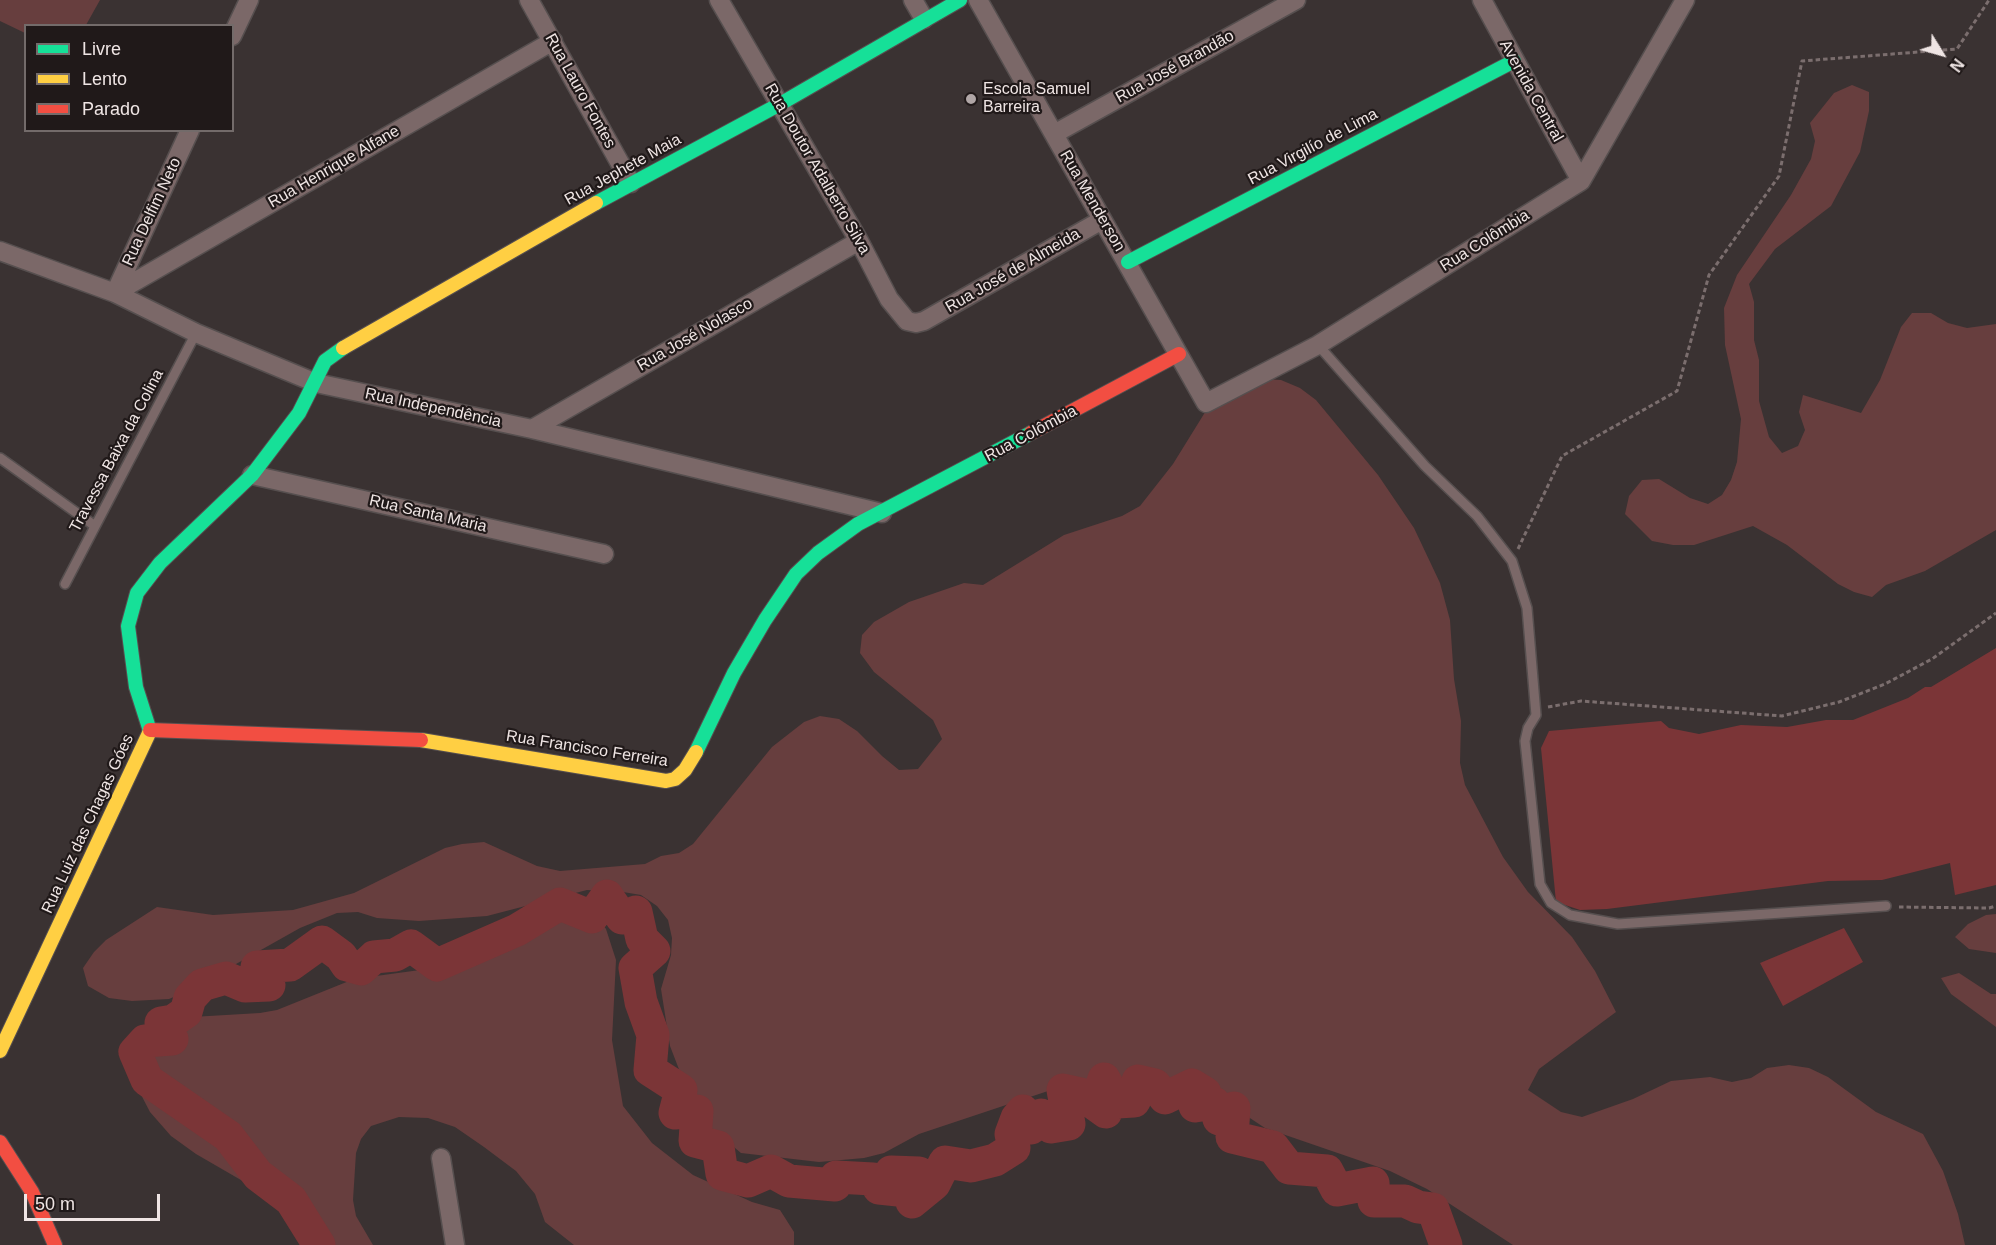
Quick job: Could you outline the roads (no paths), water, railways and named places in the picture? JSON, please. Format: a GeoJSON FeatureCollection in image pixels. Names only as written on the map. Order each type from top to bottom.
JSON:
{"type":"FeatureCollection","features":[{"type":"Feature","properties":{"kind":"street"},"geometry":{"type":"LineString","coordinates":[[234,32],[249,0]]}},
{"type":"Feature","properties":{"kind":"street","name":"Rua Lauro Fontes"},"geometry":{"type":"LineString","coordinates":[[529,0],[631,183]]}},
{"type":"Feature","properties":{"kind":"street","name":"Rua Doutor Adalberto Silva"},"geometry":{"type":"LineString","coordinates":[[719,0],[899,314],[911,323],[924,321]]}},
{"type":"Feature","properties":{"kind":"street"},"geometry":{"type":"LineString","coordinates":[[913,0],[924,19]]}},
{"type":"Feature","properties":{"kind":"street","name":"Rua Jephete Maia"},"geometry":{"type":"LineString","coordinates":[[316,383],[321,367],[335,352],[631,183],[780,104],[960,0]]}},
{"type":"Feature","properties":{"kind":"street","name":"Rua Menderson"},"geometry":{"type":"LineString","coordinates":[[978,0],[1206,403]]}},
{"type":"Feature","properties":{"kind":"street","name":"Rua José Brandão"},"geometry":{"type":"LineString","coordinates":[[1053,134],[1264,8],[1296,0]]}},
{"type":"Feature","properties":{"kind":"street","name":"Rua Colômbia"},"geometry":{"type":"LineString","coordinates":[[1206,403],[1318,345],[1581,181],[1685,0]]}},
{"type":"Feature","properties":{"kind":"street","name":"Avenida Central"},"geometry":{"type":"LineString","coordinates":[[1484,1],[1514,61],[1581,181]]}},
{"type":"Feature","properties":{"kind":"street","name":"Rua Henrique Alfane"},"geometry":{"type":"LineString","coordinates":[[115,293],[553,41]]}},
{"type":"Feature","properties":{"kind":"street","name":"Rua Virgilío de Lima"},"geometry":{"type":"LineString","coordinates":[[1128,262],[1514,61]]}},
{"type":"Feature","properties":{"kind":"street","name":"Rua Delfim Neto"},"geometry":{"type":"LineString","coordinates":[[115,293],[189,132]]}},
{"type":"Feature","properties":{"kind":"street","name":"Rua José de Almeida"},"geometry":{"type":"LineString","coordinates":[[924,321],[1102,220]]}},
{"type":"Feature","properties":{"kind":"street","name":"Rua José Nolasco"},"geometry":{"type":"LineString","coordinates":[[532,429],[859,241]]}},
{"type":"Feature","properties":{"kind":"street","name":"Rua Independência"},"geometry":{"type":"LineString","coordinates":[[0,251],[115,293],[196,333],[316,383],[532,429],[882,513]]}},
{"type":"Feature","properties":{"kind":"street","name":"Rua Colômbia"},"geometry":{"type":"LineString","coordinates":[[882,513],[1179,354]]}},
{"type":"Feature","properties":{"kind":"street","name":"Rua Luiz das Chagas Góes"},"geometry":{"type":"LineString","coordinates":[[0,1051],[150,730],[136,687],[128,626],[131,605],[145,580],[160,563],[252,474],[299,413],[316,383]]}},
{"type":"Feature","properties":{"kind":"street","name":"Rua Santa Maria"},"geometry":{"type":"LineString","coordinates":[[252,474],[604,554]]}},
{"type":"Feature","properties":{"kind":"street","name":"Rua Francisco Ferreira"},"geometry":{"type":"LineString","coordinates":[[150,730],[426,740],[666,781],[675,779],[685,770],[694,755],[734,673],[796,574],[818,553],[858,524],[882,513]]}},
{"type":"Feature","properties":{"kind":"street"},"geometry":{"type":"LineString","coordinates":[[0,1142],[32,1192],[55,1245]]}},
{"type":"Feature","properties":{"kind":"street"},"geometry":{"type":"LineString","coordinates":[[441,1158],[454,1245]]}},
{"type":"Feature","properties":{"kind":"lane","name":"Travessa Baixa da Colina"},"geometry":{"type":"LineString","coordinates":[[65,584],[196,333]]}},
{"type":"Feature","properties":{"kind":"lane"},"geometry":{"type":"LineString","coordinates":[[1318,345],[1425,466],[1477,516],[1512,561],[1527,608],[1536,715],[1528,728],[1526,741],[1540,884],[1551,903],[1569,915],[1618,924],[1886,906]]}},
{"type":"Feature","properties":{"kind":"lane"},"geometry":{"type":"LineString","coordinates":[[0,458],[95,526]]}},
{"type":"Feature","properties":{"kind":"waterway"},"geometry":{"type":"LineString","coordinates":[[319,1245],[291,1200],[258,1175],[228,1136],[147,1080],[135,1052],[145,1041],[172,1039],[161,1023],[173,1021],[186,1012],[190,998],[202,985],[226,978],[245,986],[269,985],[257,967],[290,965],[322,942],[341,956],[347,965],[361,969],[374,957],[395,955],[411,946],[437,965],[517,930],[560,904],[592,917],[607,896],[622,918],[636,912],[642,939],[654,951],[635,968],[641,1002],[653,1035],[650,1070],[681,1090],[675,1113],[697,1111],[695,1141],[718,1147],[722,1174],[748,1181],[771,1171],[789,1181],[835,1185],[836,1177],[873,1179],[879,1188],[898,1190],[891,1172],[919,1173],[912,1202],[934,1184],[945,1162],[971,1166],[995,1160],[1014,1148],[1011,1134],[1017,1118],[1023,1111],[1031,1128],[1041,1115],[1051,1127],[1069,1124],[1063,1090],[1081,1094],[1106,1112],[1100,1091],[1104,1079],[1117,1102],[1134,1101],[1139,1091],[1138,1081],[1155,1085],[1165,1098],[1192,1085],[1205,1093],[1195,1106],[1214,1103],[1219,1119],[1234,1108],[1232,1137],[1273,1147],[1289,1168],[1327,1171],[1337,1190],[1373,1183],[1374,1201],[1405,1201],[1418,1207],[1433,1209],[1446,1245]]}},
{"type":"Feature","properties":{"kind":"place","name":"Escola Samuel Barreira"},"geometry":{"type":"Point","coordinates":[971,99]}}]}
